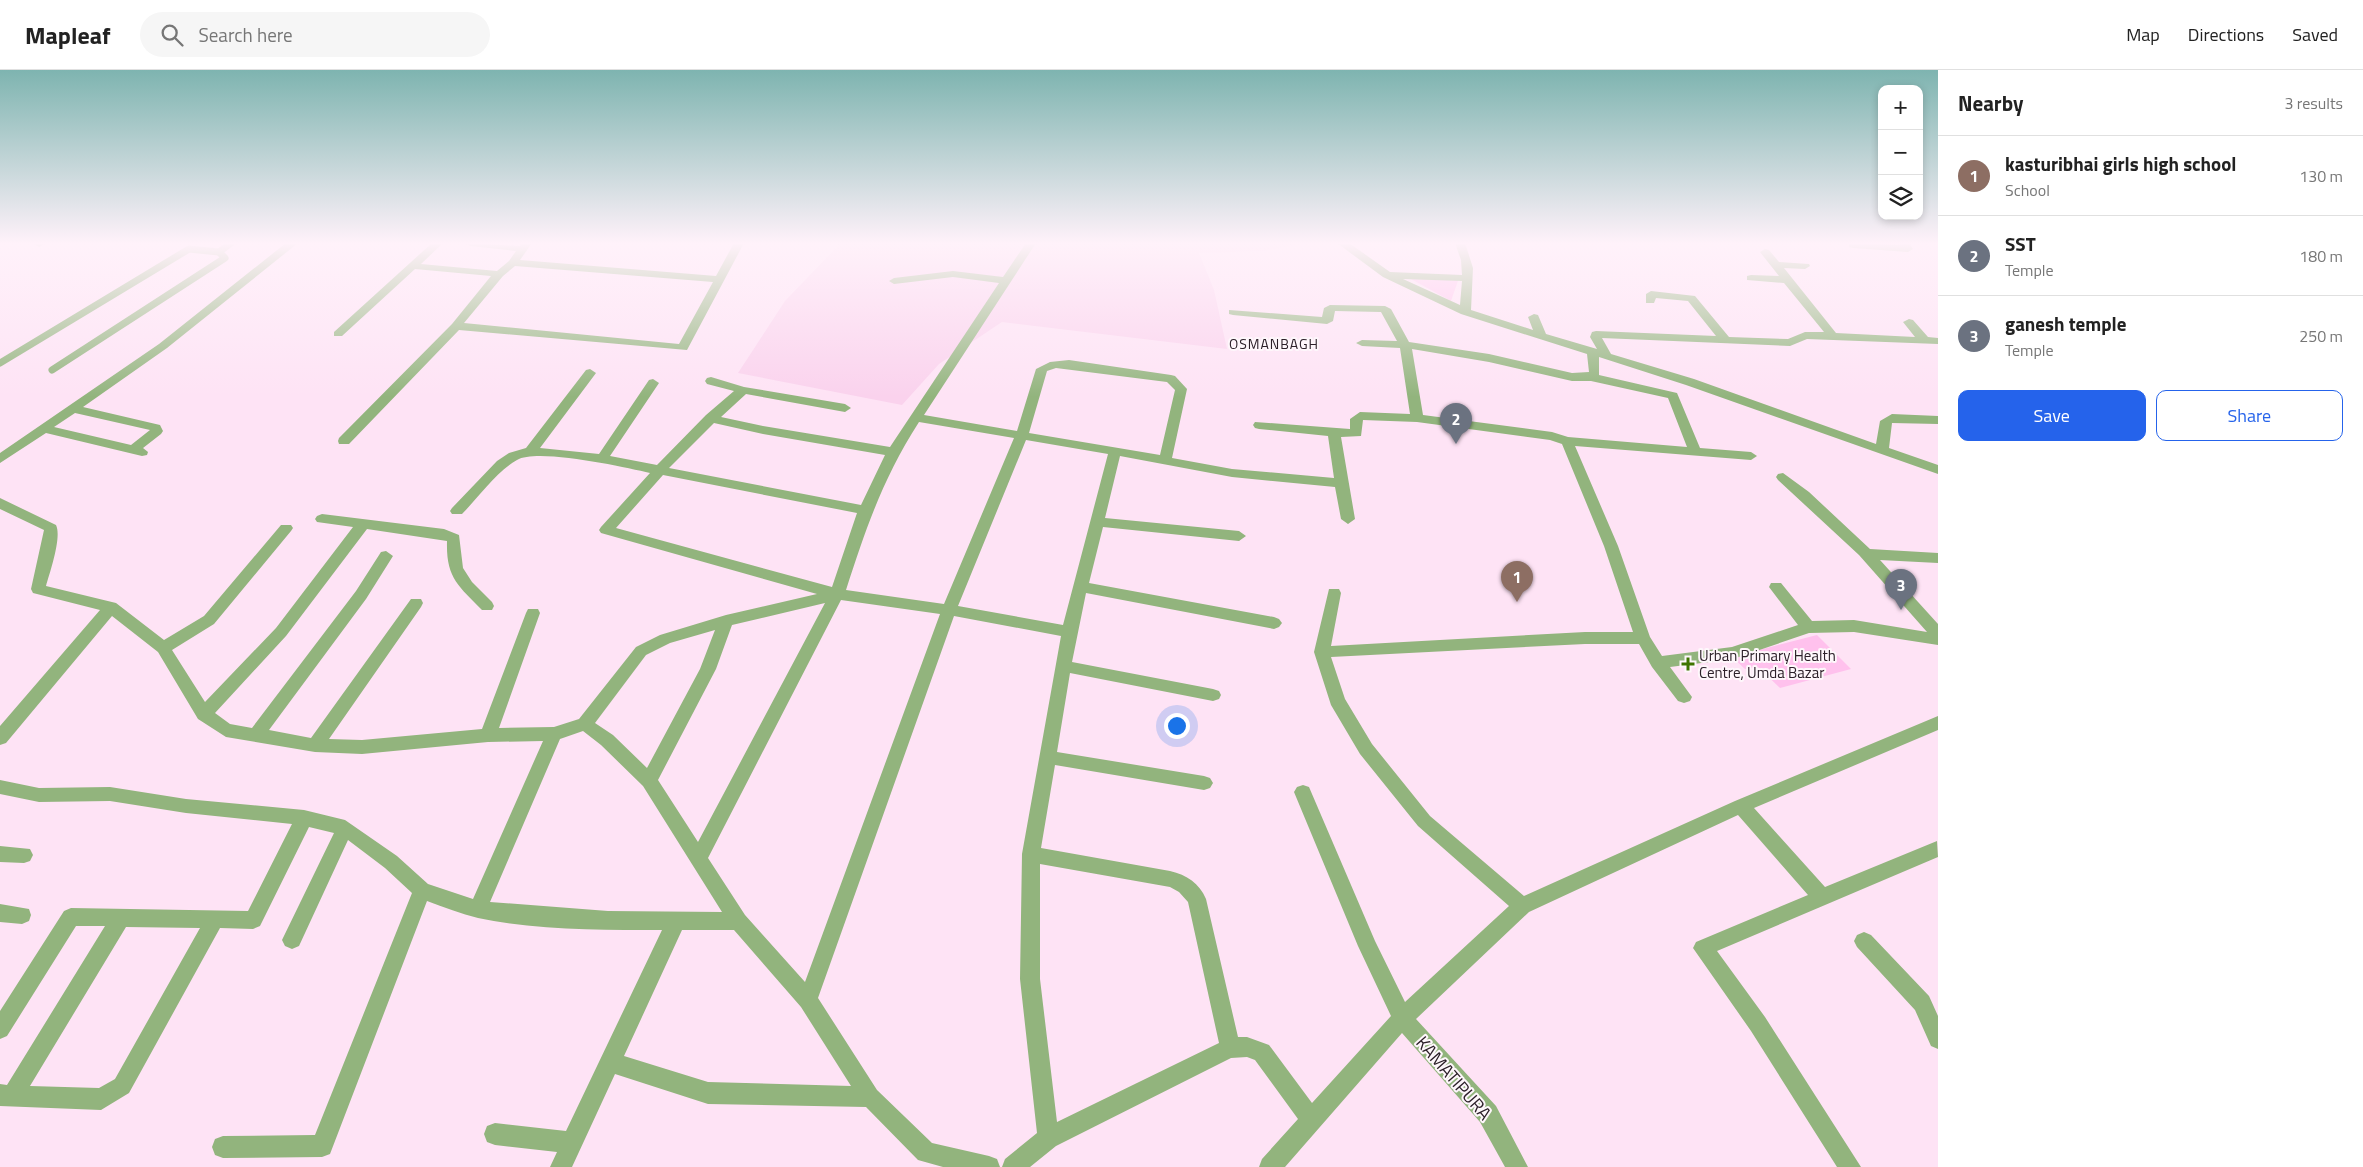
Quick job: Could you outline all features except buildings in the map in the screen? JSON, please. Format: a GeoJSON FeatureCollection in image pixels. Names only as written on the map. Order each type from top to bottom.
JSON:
{"type":"FeatureCollection","features":[{"type":"Feature","properties":{"kind":"street"},"geometry":{"type":"LineString","coordinates":[[0,459],[75,409],[163,346],[228,294]]}},
{"type":"Feature","properties":{"kind":"street"},"geometry":{"type":"LineString","coordinates":[[338,334],[382,294]]}},
{"type":"Feature","properties":{"kind":"street"},"geometry":{"type":"LineString","coordinates":[[344,441],[456,326],[482,294]]}},
{"type":"Feature","properties":{"kind":"street"},"geometry":{"type":"LineString","coordinates":[[456,326],[683,348],[711,294]]}},
{"type":"Feature","properties":{"kind":"street"},"geometry":{"type":"LineString","coordinates":[[699,858],[837,594],[864,510],[893,452],[997,294]]}},
{"type":"Feature","properties":{"kind":"street"},"geometry":{"type":"LineString","coordinates":[[1427,294],[1465,312],[1604,354],[1938,470]]}},
{"type":"Feature","properties":{"kind":"street"},"geometry":{"type":"LineString","coordinates":[[1465,312],[1466,294]]}},
{"type":"Feature","properties":{"kind":"street"},"geometry":{"type":"LineString","coordinates":[[1650,301],[1651,294]]}},
{"type":"Feature","properties":{"kind":"street"},"geometry":{"type":"LineString","coordinates":[[1653,294],[1691,298],[1726,341]]}},
{"type":"Feature","properties":{"kind":"street"},"geometry":{"type":"LineString","coordinates":[[1800,294],[1832,335]]}},
{"type":"Feature","properties":{"kind":"street"},"geometry":{"type":"LineString","coordinates":[[1233,312],[1327,321],[1330,308],[1384,309],[1405,344],[1417,418]]}},
{"type":"Feature","properties":{"kind":"street"},"geometry":{"type":"LineString","coordinates":[[1534,317],[1541,335]]}},
{"type":"Feature","properties":{"kind":"street"},"geometry":{"type":"LineString","coordinates":[[1908,322],[1924,340]]}},
{"type":"Feature","properties":{"kind":"street"},"geometry":{"type":"LineString","coordinates":[[1604,354],[1596,334],[1790,343],[1804,334],[1938,341]]}},
{"type":"Feature","properties":{"kind":"street"},"geometry":{"type":"LineString","coordinates":[[1362,343],[1405,344],[1490,358],[1572,377],[1591,377],[1673,396],[1696,453]]}},
{"type":"Feature","properties":{"kind":"street"},"geometry":{"type":"LineString","coordinates":[[1591,377],[1595,373],[1592,351]]}},
{"type":"Feature","properties":{"kind":"street"},"geometry":{"type":"LineString","coordinates":[[808,1000],[948,610],[1022,435],[1042,369],[1046,366],[1069,364],[1171,379],[1181,388],[1165,460]]}},
{"type":"Feature","properties":{"kind":"street"},"geometry":{"type":"LineString","coordinates":[[531,451],[590,373]]}},
{"type":"Feature","properties":{"kind":"street"},"geometry":{"type":"LineString","coordinates":[[711,381],[744,390],[845,408]]}},
{"type":"Feature","properties":{"kind":"street"},"geometry":{"type":"LineString","coordinates":[[602,459],[653,383]]}},
{"type":"Feature","properties":{"kind":"street"},"geometry":{"type":"LineString","coordinates":[[744,390],[710,418],[657,471],[606,530],[837,594],[948,610],[1069,632]]}},
{"type":"Feature","properties":{"kind":"street"},"geometry":{"type":"LineString","coordinates":[[45,429],[138,451],[157,431],[156,428],[75,409]]}},
{"type":"Feature","properties":{"kind":"street"},"geometry":{"type":"LineString","coordinates":[[1259,425],[1334,433],[1357,432],[1356,418],[1360,416],[1417,418],[1552,436],[1568,441],[1696,453],[1751,456]]}},
{"type":"Feature","properties":{"kind":"street"},"geometry":{"type":"LineString","coordinates":[[710,418],[763,430],[893,452]]}},
{"type":"Feature","properties":{"kind":"street"},"geometry":{"type":"LineString","coordinates":[[917,418],[1115,450],[1232,474],[1341,483]]}},
{"type":"Feature","properties":{"kind":"street"},"geometry":{"type":"LineString","coordinates":[[1882,450],[1886,421],[1892,418],[1938,420]]}},
{"type":"Feature","properties":{"kind":"street"},"geometry":{"type":"LineString","coordinates":[[1334,433],[1348,519]]}},
{"type":"Feature","properties":{"kind":"street"},"geometry":{"type":"LineString","coordinates":[[1568,441],[1610,546],[1643,638],[1658,663],[1684,697]]}},
{"type":"Feature","properties":{"kind":"street"},"geometry":{"type":"LineString","coordinates":[[1048,1138],[1030,979],[1031,854],[1069,632],[1115,450]]}},
{"type":"Feature","properties":{"kind":"street"},"geometry":{"type":"LineString","coordinates":[[457,511],[502,464],[514,456],[531,451],[602,459],[864,510]]}},
{"type":"Feature","properties":{"kind":"street"},"geometry":{"type":"LineString","coordinates":[[1783,477],[1818,505],[1869,554],[1938,634]]}},
{"type":"Feature","properties":{"kind":"street"},"geometry":{"type":"LineString","coordinates":[[0,503],[51,528],[50,542],[38,589],[111,607],[163,648],[204,714],[226,730],[315,745],[362,747],[488,735],[554,734],[585,724],[641,651],[665,639],[726,621],[837,594]]}},
{"type":"Feature","properties":{"kind":"street"},"geometry":{"type":"LineString","coordinates":[[322,519],[444,534],[454,538],[453,560],[456,570],[460,577],[487,606]]}},
{"type":"Feature","properties":{"kind":"street"},"geometry":{"type":"LineString","coordinates":[[1096,522],[1239,536]]}},
{"type":"Feature","properties":{"kind":"street"},"geometry":{"type":"LineString","coordinates":[[204,714],[281,632],[364,524]]}},
{"type":"Feature","properties":{"kind":"street"},"geometry":{"type":"LineString","coordinates":[[163,648],[209,620],[286,528]]}},
{"type":"Feature","properties":{"kind":"street"},"geometry":{"type":"LineString","coordinates":[[1869,554],[1938,558]]}},
{"type":"Feature","properties":{"kind":"street"},"geometry":{"type":"LineString","coordinates":[[256,735],[360,595],[386,556]]}},
{"type":"Feature","properties":{"kind":"street"},"geometry":{"type":"LineString","coordinates":[[1080,587],[1274,622]]}},
{"type":"Feature","properties":{"kind":"street"},"geometry":{"type":"LineString","coordinates":[[1776,587],[1808,627]]}},
{"type":"Feature","properties":{"kind":"street"},"geometry":{"type":"LineString","coordinates":[[1334,593],[1322,652],[1337,700],[1366,749],[1424,820],[1522,906]]}},
{"type":"Feature","properties":{"kind":"street"},"geometry":{"type":"LineString","coordinates":[[315,745],[416,603]]}},
{"type":"Feature","properties":{"kind":"street"},"geometry":{"type":"LineString","coordinates":[[0,738],[111,607]]}},
{"type":"Feature","properties":{"kind":"street"},"geometry":{"type":"LineString","coordinates":[[488,735],[533,614]]}},
{"type":"Feature","properties":{"kind":"street"},"geometry":{"type":"LineString","coordinates":[[649,781],[708,669],[726,621]]}},
{"type":"Feature","properties":{"kind":"street"},"geometry":{"type":"LineString","coordinates":[[1658,663],[1733,653],[1808,627],[1854,626],[1938,639]]}},
{"type":"Feature","properties":{"kind":"street"},"geometry":{"type":"LineString","coordinates":[[1322,652],[1586,638],[1643,638]]}},
{"type":"Feature","properties":{"kind":"street"},"geometry":{"type":"LineString","coordinates":[[1063,666],[1212,695]]}},
{"type":"Feature","properties":{"kind":"street"},"geometry":{"type":"LineString","coordinates":[[1270,1167],[1402,1018],[1522,906],[1740,806],[1938,723]]}},
{"type":"Feature","properties":{"kind":"street"},"geometry":{"type":"LineString","coordinates":[[585,724],[607,740],[649,781],[738,921],[808,1000],[870,1097],[926,1152],[990,1167]]}},
{"type":"Feature","properties":{"kind":"street"},"geometry":{"type":"LineString","coordinates":[[478,909],[554,734]]}},
{"type":"Feature","properties":{"kind":"street"},"geometry":{"type":"LineString","coordinates":[[1047,757],[1204,783]]}},
{"type":"Feature","properties":{"kind":"street"},"geometry":{"type":"LineString","coordinates":[[0,788],[39,795],[110,794],[186,806],[304,818],[345,828],[391,862],[422,890],[478,909],[540,918],[676,922],[738,921]]}},
{"type":"Feature","properties":{"kind":"street","name":"KAMATIPURA"},"geometry":{"type":"LineString","coordinates":[[1303,792],[1368,946],[1402,1018],[1488,1114],[1517,1167]]}},
{"type":"Feature","properties":{"kind":"street"},"geometry":{"type":"LineString","coordinates":[[1740,806],[1822,897]]}},
{"type":"Feature","properties":{"kind":"street"},"geometry":{"type":"LineString","coordinates":[[0,1029],[71,917],[253,920],[304,818]]}},
{"type":"Feature","properties":{"kind":"street"},"geometry":{"type":"LineString","coordinates":[[292,940],[345,828]]}},
{"type":"Feature","properties":{"kind":"street"},"geometry":{"type":"LineString","coordinates":[[1850,1167],[1758,1024],[1703,948],[1937,849]]}},
{"type":"Feature","properties":{"kind":"street"},"geometry":{"type":"LineString","coordinates":[[0,854],[24,855]]}},
{"type":"Feature","properties":{"kind":"street"},"geometry":{"type":"LineString","coordinates":[[1031,854],[1170,879],[1182,882],[1190,889],[1197,899],[1230,1048]]}},
{"type":"Feature","properties":{"kind":"street"},"geometry":{"type":"LineString","coordinates":[[223,1147],[322,1146],[422,890]]}},
{"type":"Feature","properties":{"kind":"street"},"geometry":{"type":"LineString","coordinates":[[0,913],[22,914]]}},
{"type":"Feature","properties":{"kind":"street"},"geometry":{"type":"LineString","coordinates":[[7,1095],[121,917]]}},
{"type":"Feature","properties":{"kind":"street"},"geometry":{"type":"LineString","coordinates":[[7,1095],[100,1099],[122,1086],[216,918]]}},
{"type":"Feature","properties":{"kind":"street"},"geometry":{"type":"LineString","coordinates":[[561,1167],[612,1063],[676,922]]}},
{"type":"Feature","properties":{"kind":"street"},"geometry":{"type":"LineString","coordinates":[[1864,941],[1922,1003],[1938,1039]]}},
{"type":"Feature","properties":{"kind":"street"},"geometry":{"type":"LineString","coordinates":[[1013,1167],[1048,1138],[1230,1048],[1247,1047],[1262,1052],[1312,1121]]}},
{"type":"Feature","properties":{"kind":"street"},"geometry":{"type":"LineString","coordinates":[[612,1063],[708,1093],[870,1097]]}},
{"type":"Feature","properties":{"kind":"street"},"geometry":{"type":"LineString","coordinates":[[495,1134],[573,1143]]}},
{"type":"Feature","properties":{"kind":"lane"},"geometry":{"type":"LineString","coordinates":[[0,363],[114,294]]}},
{"type":"Feature","properties":{"kind":"lane"},"geometry":{"type":"LineString","coordinates":[[52,370],[169,294]]}},
{"type":"Feature","properties":{"kind":"shaded area"},"geometry":{"type":"Polygon","coordinates":[[[792,294],[1215,294],[1227,349],[1002,322],[939,364],[902,405],[738,373],[785,301],[792,294]]]}},
{"type":"Feature","properties":{"kind":"shaded area"},"geometry":{"type":"Polygon","coordinates":[[[1439,294],[1453,294],[1451,301],[1439,294]]]}},
{"type":"Feature","properties":{"kind":"shaded area"},"geometry":{"type":"Polygon","coordinates":[[[1817,635],[1851,669],[1780,688],[1758,667],[1745,669],[1732,657],[1817,635]]]}},
{"type":"Feature","properties":{"kind":"place","name":"SST"},"geometry":{"type":"Point","coordinates":[1456,444]}},
{"type":"Feature","properties":{"kind":"place","name":"kasturibhai girls high school"},"geometry":{"type":"Point","coordinates":[1517,602]}},
{"type":"Feature","properties":{"kind":"place","name":"ganesh temple"},"geometry":{"type":"Point","coordinates":[1901,610]}},
{"type":"Feature","properties":{"kind":"place","name":"Urban Primary Health Centre, Umda Bazar"},"geometry":{"type":"Point","coordinates":[1688,664]}},
{"type":"Feature","properties":{"kind":"district","name":"OSMANBAGH"},"geometry":{"type":"Point","coordinates":[1274,343]}}]}
